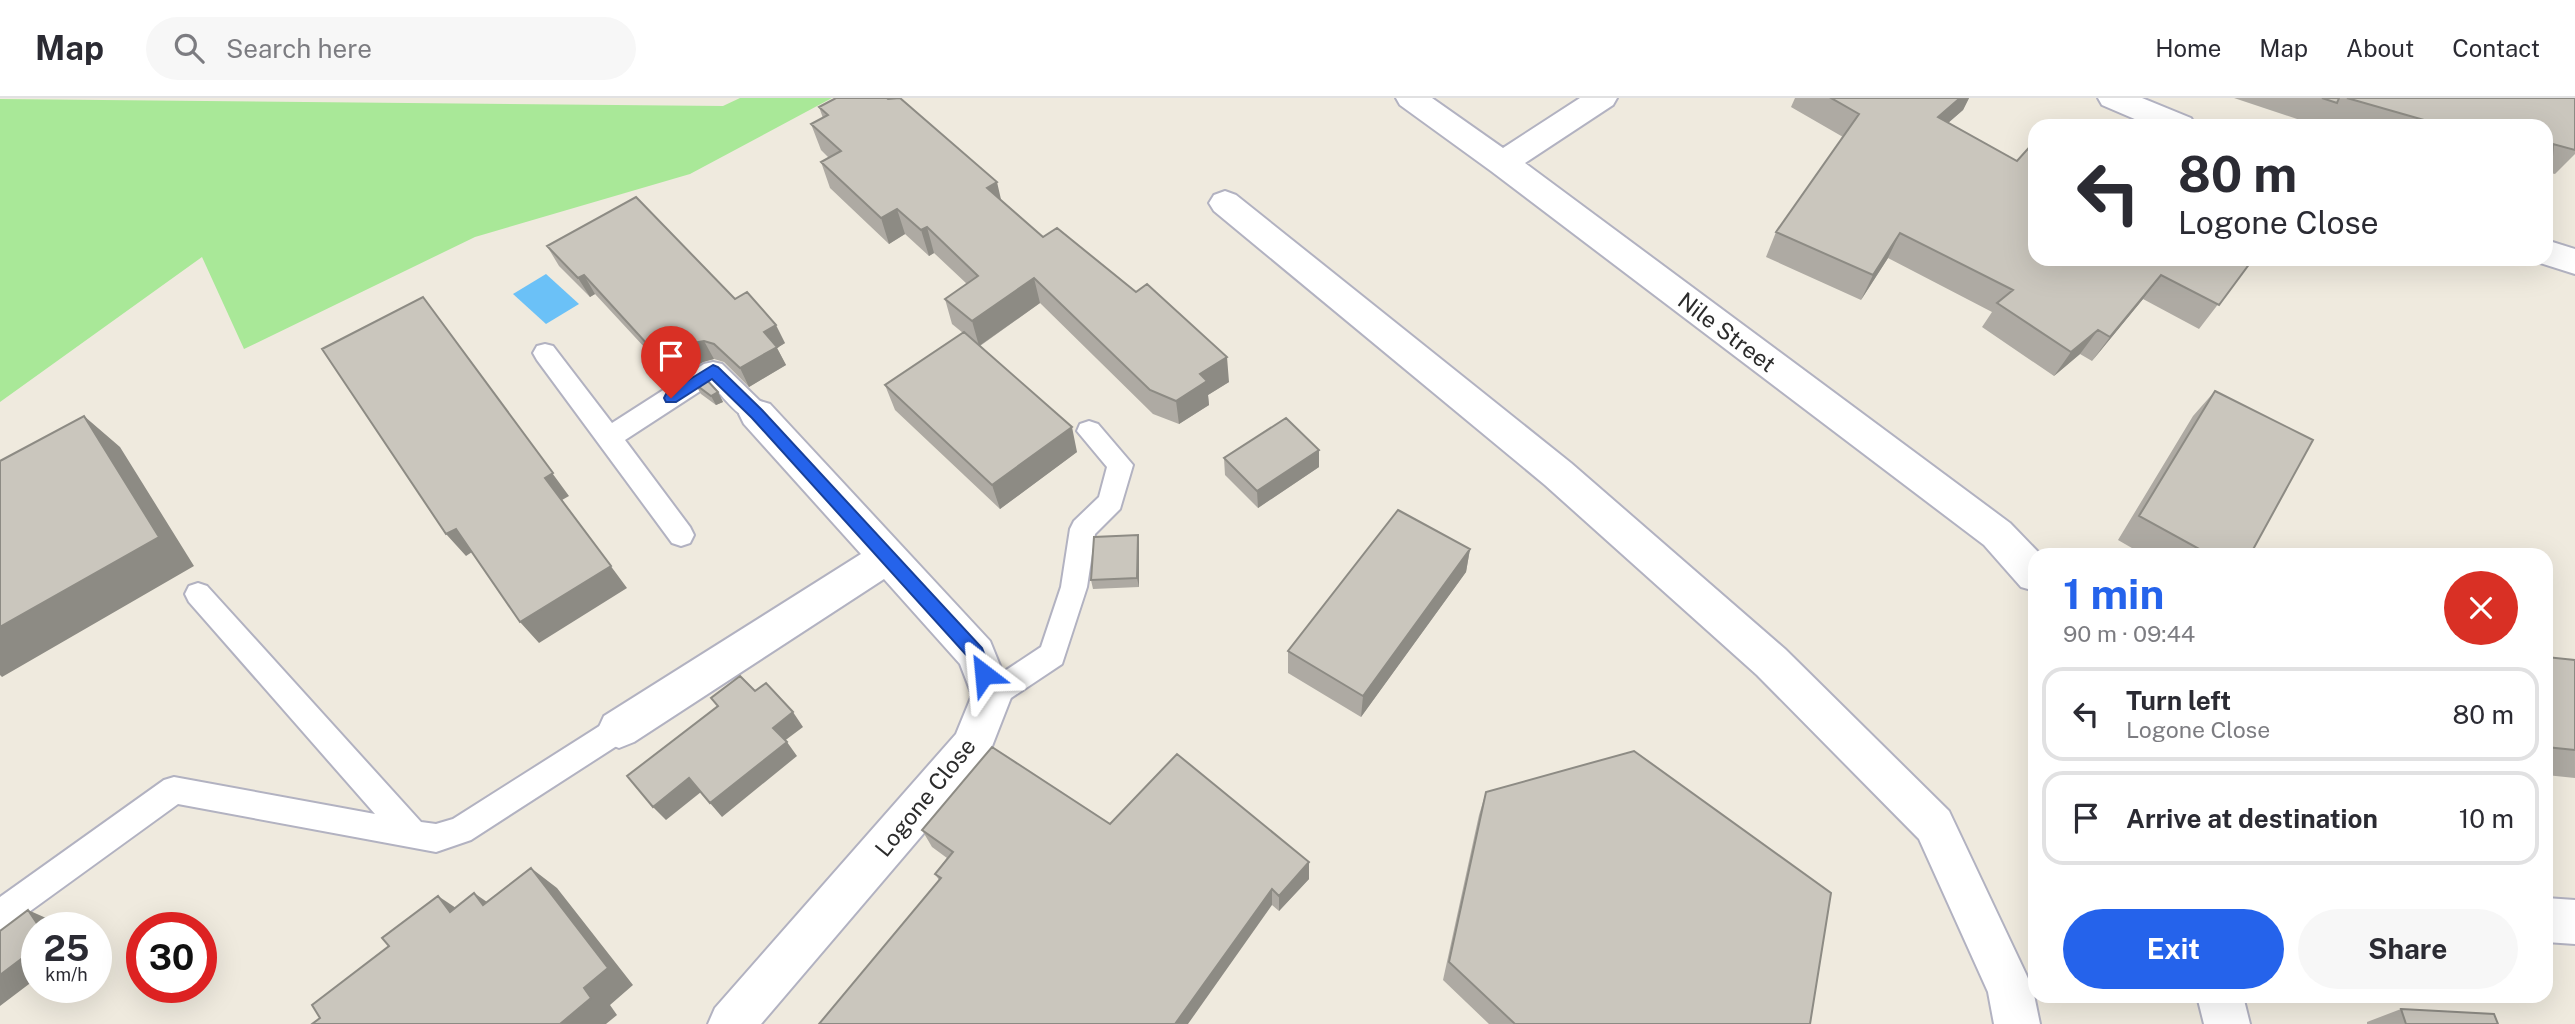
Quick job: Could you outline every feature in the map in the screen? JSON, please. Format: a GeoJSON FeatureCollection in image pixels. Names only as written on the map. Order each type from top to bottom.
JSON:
{"type":"FeatureCollection","features":[{"type":"Feature","properties":{"kind":"street","name":"Nile Street"},"geometry":{"type":"LineString","coordinates":[[1411,98],[1502,163],[1997,534],[2028,567]]}},
{"type":"Feature","properties":{"kind":"street"},"geometry":{"type":"LineString","coordinates":[[1502,163],[1602,98]]}},
{"type":"Feature","properties":{"kind":"street"},"geometry":{"type":"LineString","coordinates":[[2113,98],[2163,119]]}},
{"type":"Feature","properties":{"kind":"street"},"geometry":{"type":"LineString","coordinates":[[1225,203],[1599,509],[1771,662],[1934,825],[2010,990],[2017,1024]]}},
{"type":"Feature","properties":{"kind":"street"},"geometry":{"type":"LineString","coordinates":[[2553,254],[2575,262]]}},
{"type":"Feature","properties":{"kind":"street"},"geometry":{"type":"LineString","coordinates":[[757,414],[976,654],[992,695]]}},
{"type":"Feature","properties":{"kind":"street"},"geometry":{"type":"LineString","coordinates":[[619,729],[887,557]]}},
{"type":"Feature","properties":{"kind":"street","name":"Logone Close"},"geometry":{"type":"LineString","coordinates":[[731,1024],[972,746],[992,695]]}},
{"type":"Feature","properties":{"kind":"street"},"geometry":{"type":"LineString","coordinates":[[2553,920],[2575,922]]}},
{"type":"Feature","properties":{"kind":"street"},"geometry":{"type":"LineString","coordinates":[[2222,1003],[2227,1024]]}},
{"type":"Feature","properties":{"kind":"lane"},"geometry":{"type":"LineString","coordinates":[[545,353],[681,535]]}},
{"type":"Feature","properties":{"kind":"lane"},"geometry":{"type":"LineString","coordinates":[[608,438],[713,371],[757,414]]}},
{"type":"Feature","properties":{"kind":"lane"},"geometry":{"type":"LineString","coordinates":[[992,695],[1052,655],[1074,587],[1083,529],[1111,502],[1120,465],[1089,431]]}},
{"type":"Feature","properties":{"kind":"lane"},"geometry":{"type":"LineString","coordinates":[[198,594],[412,835]]}},
{"type":"Feature","properties":{"kind":"lane"},"geometry":{"type":"LineString","coordinates":[[0,915],[173,790],[436,838],[461,830],[619,729]]}},
{"type":"Feature","properties":{"kind":"green space"},"geometry":{"type":"Polygon","coordinates":[[[740,98],[832,98],[690,174],[475,237],[244,349],[202,257],[0,402],[0,99],[723,106],[740,98]]]}},
{"type":"Feature","properties":{"kind":"water"},"geometry":{"type":"Polygon","coordinates":[[[546,274],[579,304],[546,324],[513,294],[546,274]]]}},
{"type":"Feature","properties":{"kind":"building"},"geometry":{"type":"Polygon","coordinates":[[[836,98],[900,98],[997,182],[987,188],[1043,237],[1057,228],[1136,292],[1147,284],[1227,357],[1200,374],[1207,381],[1176,401],[1150,390],[1034,278],[972,321],[945,299],[978,276],[927,227],[921,230],[897,209],[881,218],[821,162],[841,151],[811,124],[828,115],[819,107],[836,98]]]}},
{"type":"Feature","properties":{"kind":"building"},"geometry":{"type":"Polygon","coordinates":[[[1831,98],[1960,98],[1938,117],[2017,161],[2028,149],[2028,266],[2248,266],[2219,305],[2161,275],[2110,337],[2098,330],[2071,352],[1997,303],[2013,290],[1900,233],[1873,275],[1776,232],[1859,114],[1831,98]]]}},
{"type":"Feature","properties":{"kind":"building"},"geometry":{"type":"Polygon","coordinates":[[[2322,98],[2339,98],[2337,103],[2322,98]]]}},
{"type":"Feature","properties":{"kind":"building"},"geometry":{"type":"Polygon","coordinates":[[[2347,98],[2575,98],[2575,150],[2553,144],[2553,119],[2420,119],[2347,98]]]}},
{"type":"Feature","properties":{"kind":"building"},"geometry":{"type":"Polygon","coordinates":[[[636,197],[735,299],[747,292],[776,325],[764,332],[777,347],[740,368],[714,344],[704,341],[693,343],[668,359],[648,345],[584,275],[578,278],[547,246],[636,197]]]}},
{"type":"Feature","properties":{"kind":"building"},"geometry":{"type":"Polygon","coordinates":[[[423,297],[553,473],[545,478],[611,566],[520,622],[456,529],[446,534],[322,349],[423,297]]]}},
{"type":"Feature","properties":{"kind":"building"},"geometry":{"type":"Polygon","coordinates":[[[964,332],[1072,427],[992,485],[885,385],[964,332]]]}},
{"type":"Feature","properties":{"kind":"building"},"geometry":{"type":"Polygon","coordinates":[[[705,378],[718,392],[711,396],[695,384],[705,378]]]}},
{"type":"Feature","properties":{"kind":"building"},"geometry":{"type":"Polygon","coordinates":[[[2215,391],[2313,440],[2254,548],[2197,548],[2139,516],[2215,391]]]}},
{"type":"Feature","properties":{"kind":"building"},"geometry":{"type":"Polygon","coordinates":[[[84,416],[159,537],[0,627],[0,461],[84,416]]]}},
{"type":"Feature","properties":{"kind":"building"},"geometry":{"type":"Polygon","coordinates":[[[1286,418],[1319,450],[1257,491],[1224,458],[1286,418]]]}},
{"type":"Feature","properties":{"kind":"building"},"geometry":{"type":"Polygon","coordinates":[[[1398,510],[1470,549],[1363,696],[1288,651],[1398,510]]]}},
{"type":"Feature","properties":{"kind":"building"},"geometry":{"type":"Polygon","coordinates":[[[1138,535],[1137,578],[1091,580],[1094,537],[1138,535]]]}},
{"type":"Feature","properties":{"kind":"building"},"geometry":{"type":"Polygon","coordinates":[[[2553,658],[2575,660],[2575,750],[2553,748],[2553,658]]]}},
{"type":"Feature","properties":{"kind":"building"},"geometry":{"type":"Polygon","coordinates":[[[740,676],[755,691],[766,683],[793,712],[773,728],[787,742],[710,803],[689,778],[653,807],[627,776],[718,706],[711,698],[740,676]]]}},
{"type":"Feature","properties":{"kind":"building"},"geometry":{"type":"Polygon","coordinates":[[[992,747],[1110,824],[1177,754],[1309,862],[1279,896],[1272,889],[1175,1024],[819,1024],[941,878],[935,874],[953,852],[922,830],[992,747]]]}},
{"type":"Feature","properties":{"kind":"building"},"geometry":{"type":"Polygon","coordinates":[[[1634,751],[1831,893],[1810,1024],[1515,1024],[1449,962],[1486,792],[1634,751]]]}},
{"type":"Feature","properties":{"kind":"building"},"geometry":{"type":"Polygon","coordinates":[[[531,868],[608,968],[584,988],[591,998],[560,1024],[312,1024],[320,1018],[312,1005],[389,946],[382,938],[438,896],[450,912],[474,893],[483,905],[531,868]]]}},
{"type":"Feature","properties":{"kind":"building"},"geometry":{"type":"Polygon","coordinates":[[[21,915],[21,959],[0,975],[0,931],[21,915]]]}},
{"type":"Feature","properties":{"kind":"building"},"geometry":{"type":"Polygon","coordinates":[[[2401,1009],[2494,1014],[2498,1024],[2406,1024],[2401,1009]]]}},
{"type":"Feature","properties":{"kind":"route"},"geometry":{"type":"LineString","coordinates":[[671,398],[713,371],[757,414],[976,654],[984,674]]}}]}
